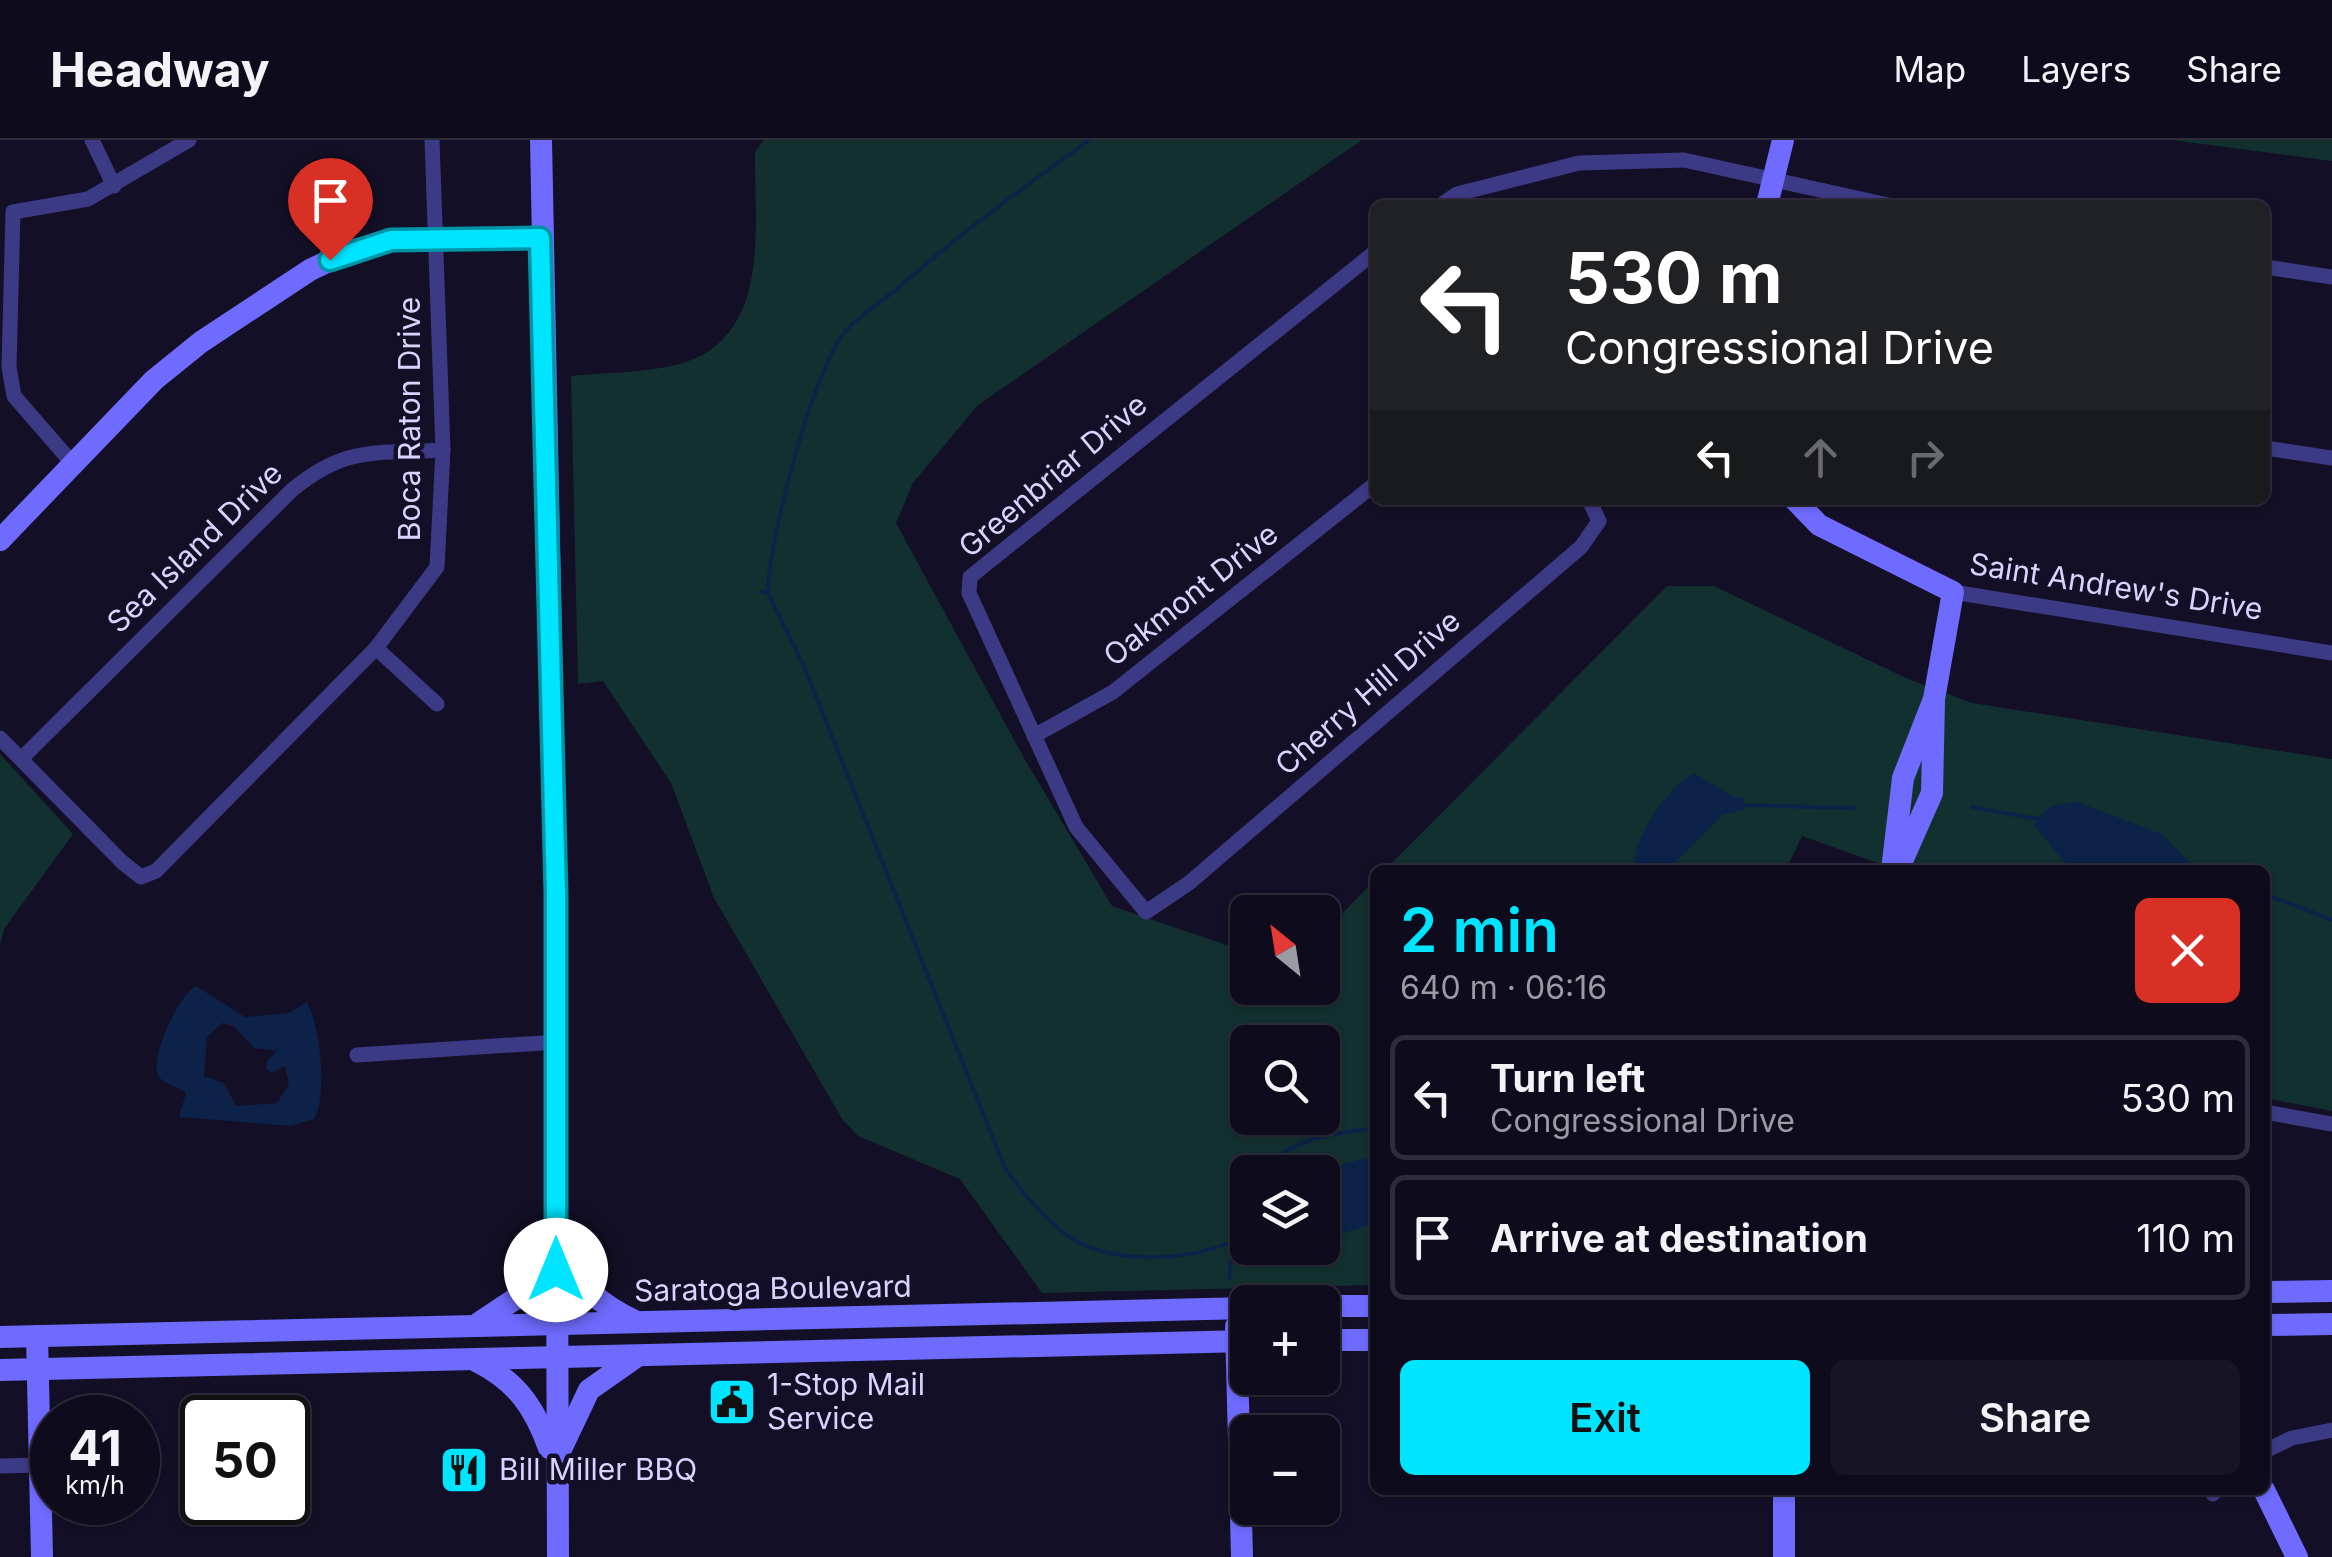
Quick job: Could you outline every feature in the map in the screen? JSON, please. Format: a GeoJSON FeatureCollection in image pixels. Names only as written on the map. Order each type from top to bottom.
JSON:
{"type":"FeatureCollection","features":[{"type":"Feature","properties":{"kind":"main road"},"geometry":{"type":"LineString","coordinates":[[541,140],[558,1042],[554,1357],[558,1557]]}},
{"type":"Feature","properties":{"kind":"main road"},"geometry":{"type":"LineString","coordinates":[[1767,200],[1783,140]]}},
{"type":"Feature","properties":{"kind":"main road"},"geometry":{"type":"LineString","coordinates":[[0,540],[154,380],[201,342],[310,270],[349,251],[391,240],[540,238]]}},
{"type":"Feature","properties":{"kind":"main road","name":"Saint Andrew's Drive"},"geometry":{"type":"LineString","coordinates":[[1799,505],[1818,525],[1954,592]]}},
{"type":"Feature","properties":{"kind":"main road"},"geometry":{"type":"LineString","coordinates":[[1897,865],[1932,793],[1934,699],[1954,592]]}},
{"type":"Feature","properties":{"kind":"main road"},"geometry":{"type":"LineString","coordinates":[[556,1234],[571,1271],[588,1292],[611,1310],[638,1322]]}},
{"type":"Feature","properties":{"kind":"main road"},"geometry":{"type":"LineString","coordinates":[[471,1326],[505,1310],[521,1295],[556,1234]]}},
{"type":"Feature","properties":{"kind":"main road"},"geometry":{"type":"LineString","coordinates":[[2270,1292],[2332,1290]]}},
{"type":"Feature","properties":{"kind":"main road"},"geometry":{"type":"LineString","coordinates":[[1340,1306],[1370,1306]]}},
{"type":"Feature","properties":{"kind":"main road","name":"Saratoga Boulevard"},"geometry":{"type":"LineString","coordinates":[[0,1337],[1230,1308]]}},
{"type":"Feature","properties":{"kind":"main road"},"geometry":{"type":"LineString","coordinates":[[2270,1326],[2332,1324]]}},
{"type":"Feature","properties":{"kind":"main road"},"geometry":{"type":"LineString","coordinates":[[36,1336],[37,1395]]}},
{"type":"Feature","properties":{"kind":"main road"},"geometry":{"type":"LineString","coordinates":[[1340,1340],[1370,1340]]}},
{"type":"Feature","properties":{"kind":"main road","name":"Saratoga Boulevard"},"geometry":{"type":"LineString","coordinates":[[0,1370],[1230,1341]]}},
{"type":"Feature","properties":{"kind":"main road"},"geometry":{"type":"LineString","coordinates":[[556,1477],[562,1444],[589,1390],[637,1356]]}},
{"type":"Feature","properties":{"kind":"main road"},"geometry":{"type":"LineString","coordinates":[[473,1359],[511,1382],[528,1400],[556,1477]]}},
{"type":"Feature","properties":{"kind":"main road"},"geometry":{"type":"LineString","coordinates":[[1242,1395],[1242,1557]]}},
{"type":"Feature","properties":{"kind":"main road"},"geometry":{"type":"LineString","coordinates":[[1784,1495],[1784,1557]]}},
{"type":"Feature","properties":{"kind":"main road"},"geometry":{"type":"LineString","coordinates":[[2266,1495],[2297,1557]]}},
{"type":"Feature","properties":{"kind":"main road"},"geometry":{"type":"LineString","coordinates":[[41,1525],[42,1557]]}},
{"type":"Feature","properties":{"kind":"street"},"geometry":{"type":"LineString","coordinates":[[92,140],[114,186]]}},
{"type":"Feature","properties":{"kind":"street"},"geometry":{"type":"LineString","coordinates":[[73,464],[14,396],[10,367],[13,212],[56,208],[114,186],[189,140]]}},
{"type":"Feature","properties":{"kind":"street","name":"Boca Raton Drive"},"geometry":{"type":"LineString","coordinates":[[21,759],[142,877],[156,872],[376,648],[437,567],[443,450],[432,140]]}},
{"type":"Feature","properties":{"kind":"street"},"geometry":{"type":"LineString","coordinates":[[1448,200],[1457,194],[1579,163],[1684,160],[1867,200]]}},
{"type":"Feature","properties":{"kind":"street","name":"Greenbriar Drive"},"geometry":{"type":"LineString","coordinates":[[1146,912],[1076,827],[969,592],[970,576],[1370,256]]}},
{"type":"Feature","properties":{"kind":"street"},"geometry":{"type":"LineString","coordinates":[[2270,268],[2332,277]]}},
{"type":"Feature","properties":{"kind":"street"},"geometry":{"type":"LineString","coordinates":[[2270,449],[2332,458]]}},
{"type":"Feature","properties":{"kind":"street","name":"Sea Island Drive"},"geometry":{"type":"LineString","coordinates":[[21,759],[292,490],[323,465],[351,455],[443,450]]}},
{"type":"Feature","properties":{"kind":"street","name":"Oakmont Drive"},"geometry":{"type":"LineString","coordinates":[[1034,736],[1113,692],[1370,488]]}},
{"type":"Feature","properties":{"kind":"street","name":"Cherry Hill Drive"},"geometry":{"type":"LineString","coordinates":[[1146,912],[1204,870],[1581,547],[1599,521],[1591,505]]}},
{"type":"Feature","properties":{"kind":"street","name":"Saint Andrew's Drive"},"geometry":{"type":"LineString","coordinates":[[1954,592],[2332,653]]}},
{"type":"Feature","properties":{"kind":"street"},"geometry":{"type":"LineString","coordinates":[[376,648],[437,704]]}},
{"type":"Feature","properties":{"kind":"street"},"geometry":{"type":"LineString","coordinates":[[0,738],[21,759]]}},
{"type":"Feature","properties":{"kind":"street"},"geometry":{"type":"LineString","coordinates":[[356,1054],[558,1042]]}},
{"type":"Feature","properties":{"kind":"street"},"geometry":{"type":"LineString","coordinates":[[2270,1113],[2332,1124]]}},
{"type":"Feature","properties":{"kind":"street"},"geometry":{"type":"LineString","coordinates":[[2270,1449],[2292,1438],[2332,1430]]}},
{"type":"Feature","properties":{"kind":"street"},"geometry":{"type":"LineString","coordinates":[[0,1466],[30,1465]]}},
{"type":"Feature","properties":{"kind":"green space"},"geometry":{"type":"Polygon","coordinates":[[[764,140],[1362,140],[978,405],[913,483],[896,523],[1024,758],[1112,906],[1230,946],[1230,1005],[1340,1005],[1340,916],[1370,885],[1370,1285],[1230,1285],[1230,1288],[1042,1293],[960,1179],[858,1136],[842,1119],[714,898],[671,783],[603,681],[578,684],[571,376],[673,366],[714,348],[733,327],[745,302],[752,273],[755,152],[764,140]]]}},
{"type":"Feature","properties":{"kind":"green space"},"geometry":{"type":"Polygon","coordinates":[[[2172,140],[2332,140],[2332,161],[2172,140]]]}},
{"type":"Feature","properties":{"kind":"green space"},"geometry":{"type":"Polygon","coordinates":[[[1667,586],[1714,586],[1908,679],[1972,703],[2332,759],[2332,1111],[2270,1099],[2270,865],[1883,865],[1802,836],[1788,865],[1390,865],[1667,586]]]}},
{"type":"Feature","properties":{"kind":"green space"},"geometry":{"type":"Polygon","coordinates":[[[0,754],[73,834],[4,929],[0,944],[0,754]]]}},
{"type":"Feature","properties":{"kind":"water"},"geometry":{"type":"Polygon","coordinates":[[[1694,773],[1732,796],[1744,798],[1744,810],[1722,815],[1673,865],[1635,865],[1644,830],[1684,779],[1694,773]]]}},
{"type":"Feature","properties":{"kind":"water"},"geometry":{"type":"Polygon","coordinates":[[[2078,802],[2161,834],[2193,865],[2068,865],[2034,826],[2046,810],[2078,802]]]}},
{"type":"Feature","properties":{"kind":"water"},"geometry":{"type":"Polygon","coordinates":[[[196,986],[245,1017],[289,1013],[307,1002],[321,1060],[321,1094],[314,1119],[291,1126],[179,1117],[186,1093],[162,1080],[157,1069],[161,1043],[196,986]],[[222,1023],[207,1037],[204,1076],[224,1083],[236,1106],[277,1103],[289,1084],[285,1066],[271,1073],[266,1068],[277,1051],[254,1048],[234,1026],[222,1023]]]}},
{"type":"Feature","properties":{"kind":"water"},"geometry":{"type":"Polygon","coordinates":[[[1370,1157],[1370,1225],[1340,1235],[1340,1165],[1370,1157]]]}},
{"type":"Feature","properties":{"kind":"waterway"},"geometry":{"type":"LineString","coordinates":[[761,592],[768,593],[775,537],[794,458],[819,382],[844,333],[967,231],[1089,140]]}},
{"type":"Feature","properties":{"kind":"waterway"},"geometry":{"type":"LineString","coordinates":[[768,593],[805,669],[1005,1168],[1049,1221],[1071,1238],[1099,1250],[1137,1257],[1178,1256],[1230,1242]]}},
{"type":"Feature","properties":{"kind":"waterway"},"geometry":{"type":"LineString","coordinates":[[1740,805],[1855,808]]}},
{"type":"Feature","properties":{"kind":"waterway"},"geometry":{"type":"LineString","coordinates":[[1972,807],[2037,819]]}},
{"type":"Feature","properties":{"kind":"waterway"},"geometry":{"type":"LineString","coordinates":[[2270,896],[2332,920]]}},
{"type":"Feature","properties":{"kind":"waterway"},"geometry":{"type":"LineString","coordinates":[[1281,1155],[1327,1136],[1370,1129]]}},
{"type":"Feature","properties":{"kind":"waterway"},"geometry":{"type":"LineString","coordinates":[[1229,1279],[1230,1265]]}},
{"type":"Feature","properties":{"kind":"place","name":"1-Stop Mail Service"},"geometry":{"type":"Point","coordinates":[732,1402]}},
{"type":"Feature","properties":{"kind":"place","name":"Bill Miller BBQ"},"geometry":{"type":"Point","coordinates":[464,1470]}},
{"type":"Feature","properties":{"kind":"route"},"geometry":{"type":"LineString","coordinates":[[330,260],[391,240],[540,238],[556,894],[556,1270]]}}]}
